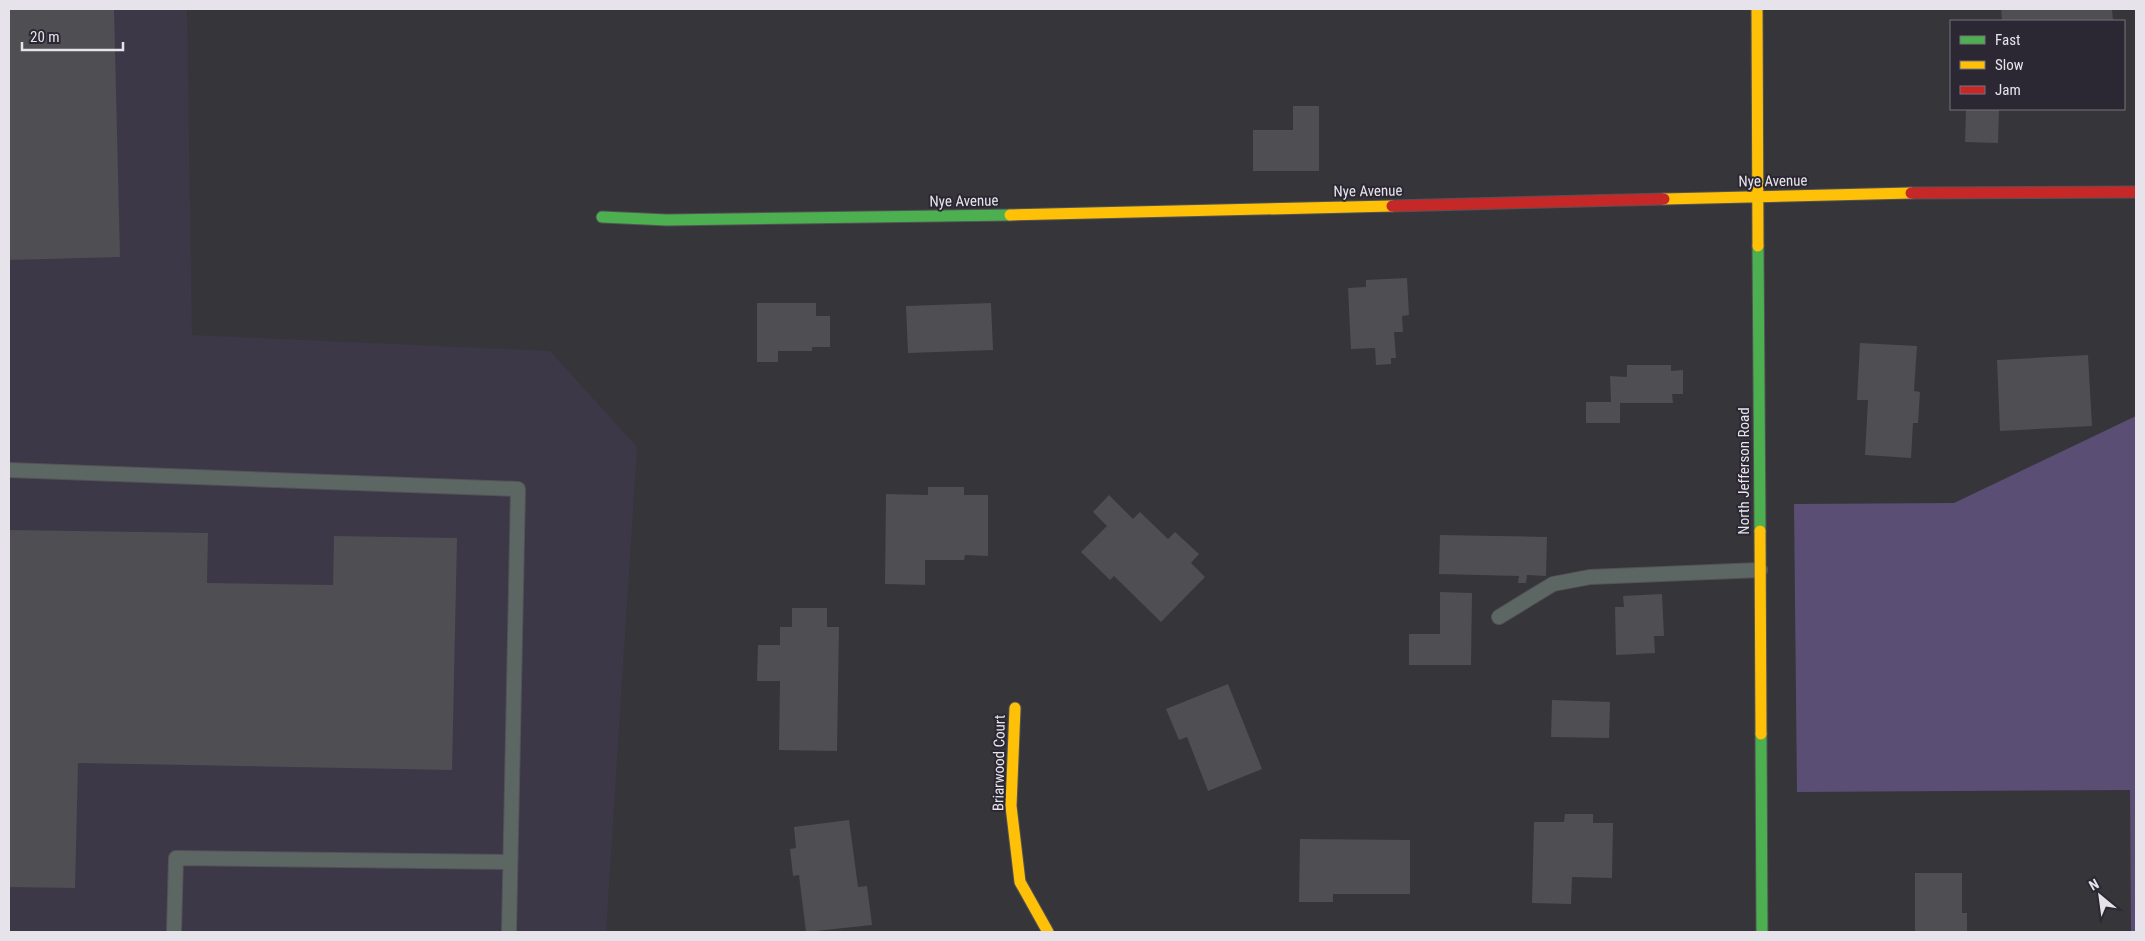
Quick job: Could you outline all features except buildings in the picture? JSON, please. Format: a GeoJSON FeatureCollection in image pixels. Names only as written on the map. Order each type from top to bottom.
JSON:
{"type":"FeatureCollection","features":[{"type":"Feature","properties":{"kind":"street","name":"North Jefferson Road"},"geometry":{"type":"LineString","coordinates":[[1757,9],[1762,932]]}},
{"type":"Feature","properties":{"kind":"street","name":"Nye Avenue"},"geometry":{"type":"LineString","coordinates":[[602,217],[667,220],[918,217],[1757,196],[2136,192]]}},
{"type":"Feature","properties":{"kind":"street","name":"Briarwood Court"},"geometry":{"type":"LineString","coordinates":[[1015,708],[1011,806],[1020,882],[1048,932]]}},
{"type":"Feature","properties":{"kind":"lane"},"geometry":{"type":"LineString","coordinates":[[9,470],[518,489],[509,932]]}},
{"type":"Feature","properties":{"kind":"lane"},"geometry":{"type":"LineString","coordinates":[[1498,617],[1553,584],[1590,577],[1760,570]]}},
{"type":"Feature","properties":{"kind":"lane"},"geometry":{"type":"LineString","coordinates":[[174,932],[176,858],[510,862]]}},
{"type":"Feature","properties":{"kind":"shaded area"},"geometry":{"type":"Polygon","coordinates":[[[9,9],[187,9],[192,335],[550,351],[637,447],[606,932],[9,932],[9,9]]]}},
{"type":"Feature","properties":{"kind":"shaded area"},"geometry":{"type":"Polygon","coordinates":[[[2136,416],[2136,932],[2131,932],[2130,790],[1797,792],[1794,504],[1954,503],[2136,416]]]}},
{"type":"Feature","properties":{"kind":"traffic: fast"},"geometry":{"type":"LineString","coordinates":[[602,217],[667,220],[1010,215]]}},
{"type":"Feature","properties":{"kind":"traffic: fast"},"geometry":{"type":"LineString","coordinates":[[1758,246],[1760,531]]}},
{"type":"Feature","properties":{"kind":"traffic: fast"},"geometry":{"type":"LineString","coordinates":[[1761,734],[1762,932]]}},
{"type":"Feature","properties":{"kind":"traffic: slow"},"geometry":{"type":"LineString","coordinates":[[1757,9],[1758,246]]}},
{"type":"Feature","properties":{"kind":"traffic: slow"},"geometry":{"type":"LineString","coordinates":[[1664,199],[1911,193]]}},
{"type":"Feature","properties":{"kind":"traffic: slow"},"geometry":{"type":"LineString","coordinates":[[1010,215],[1392,206]]}},
{"type":"Feature","properties":{"kind":"traffic: slow"},"geometry":{"type":"LineString","coordinates":[[1760,531],[1761,734]]}},
{"type":"Feature","properties":{"kind":"traffic: slow"},"geometry":{"type":"LineString","coordinates":[[1015,708],[1011,806],[1020,882],[1048,932]]}},
{"type":"Feature","properties":{"kind":"traffic: jam"},"geometry":{"type":"LineString","coordinates":[[1911,193],[2136,192]]}},
{"type":"Feature","properties":{"kind":"traffic: jam"},"geometry":{"type":"LineString","coordinates":[[1392,206],[1664,199]]}}]}
